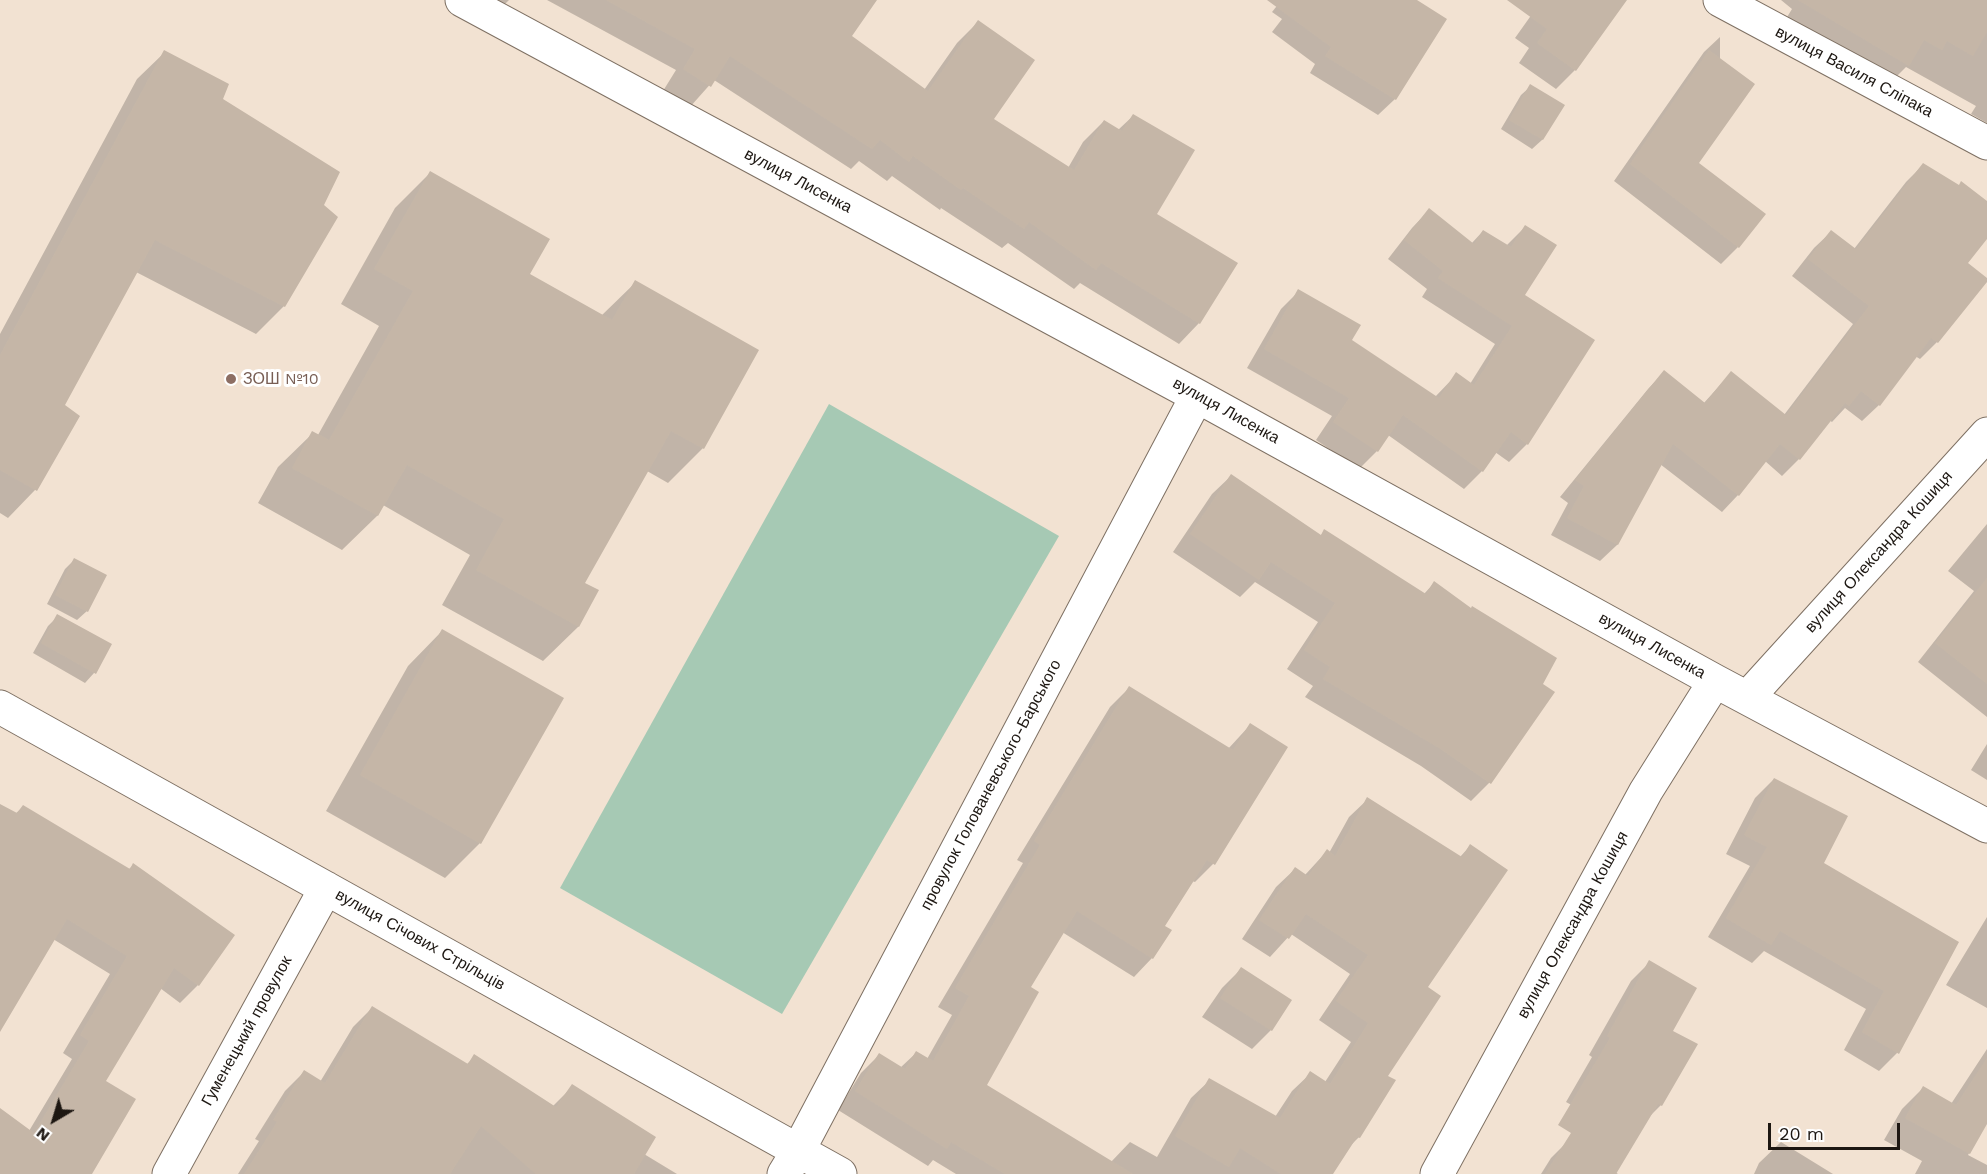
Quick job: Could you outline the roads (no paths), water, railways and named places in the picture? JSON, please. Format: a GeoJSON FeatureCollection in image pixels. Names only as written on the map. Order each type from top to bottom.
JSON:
{"type":"FeatureCollection","features":[{"type":"Feature","properties":{"kind":"street","name":"вулиця Лисенка"},"geometry":{"type":"LineString","coordinates":[[462,0],[1197,396],[1716,681],[1987,826]]}},
{"type":"Feature","properties":{"kind":"street","name":"вулиця Василя Сліпака"},"geometry":{"type":"LineString","coordinates":[[1720,0],[1987,143]]}},
{"type":"Feature","properties":{"kind":"street","name":"провулок Голованевського-Барського"},"geometry":{"type":"LineString","coordinates":[[791,1162],[1197,396]]}},
{"type":"Feature","properties":{"kind":"street","name":"вулиця Олександра Кошиця"},"geometry":{"type":"LineString","coordinates":[[1748,697],[1987,434]]}},
{"type":"Feature","properties":{"kind":"street","name":"вулиця Олександра Кошиця"},"geometry":{"type":"LineString","coordinates":[[1437,1174],[1646,791],[1716,681]]}},
{"type":"Feature","properties":{"kind":"street","name":"вулиця Січових Стрільців"},"geometry":{"type":"LineString","coordinates":[[0,707],[326,888],[791,1162],[840,1174]]}},
{"type":"Feature","properties":{"kind":"street","name":"Гуменецький провулок"},"geometry":{"type":"LineString","coordinates":[[169,1174],[326,888]]}},
{"type":"Feature","properties":{"kind":"place","name":"ЗОШ №10"},"geometry":{"type":"Point","coordinates":[231,379]}}]}
